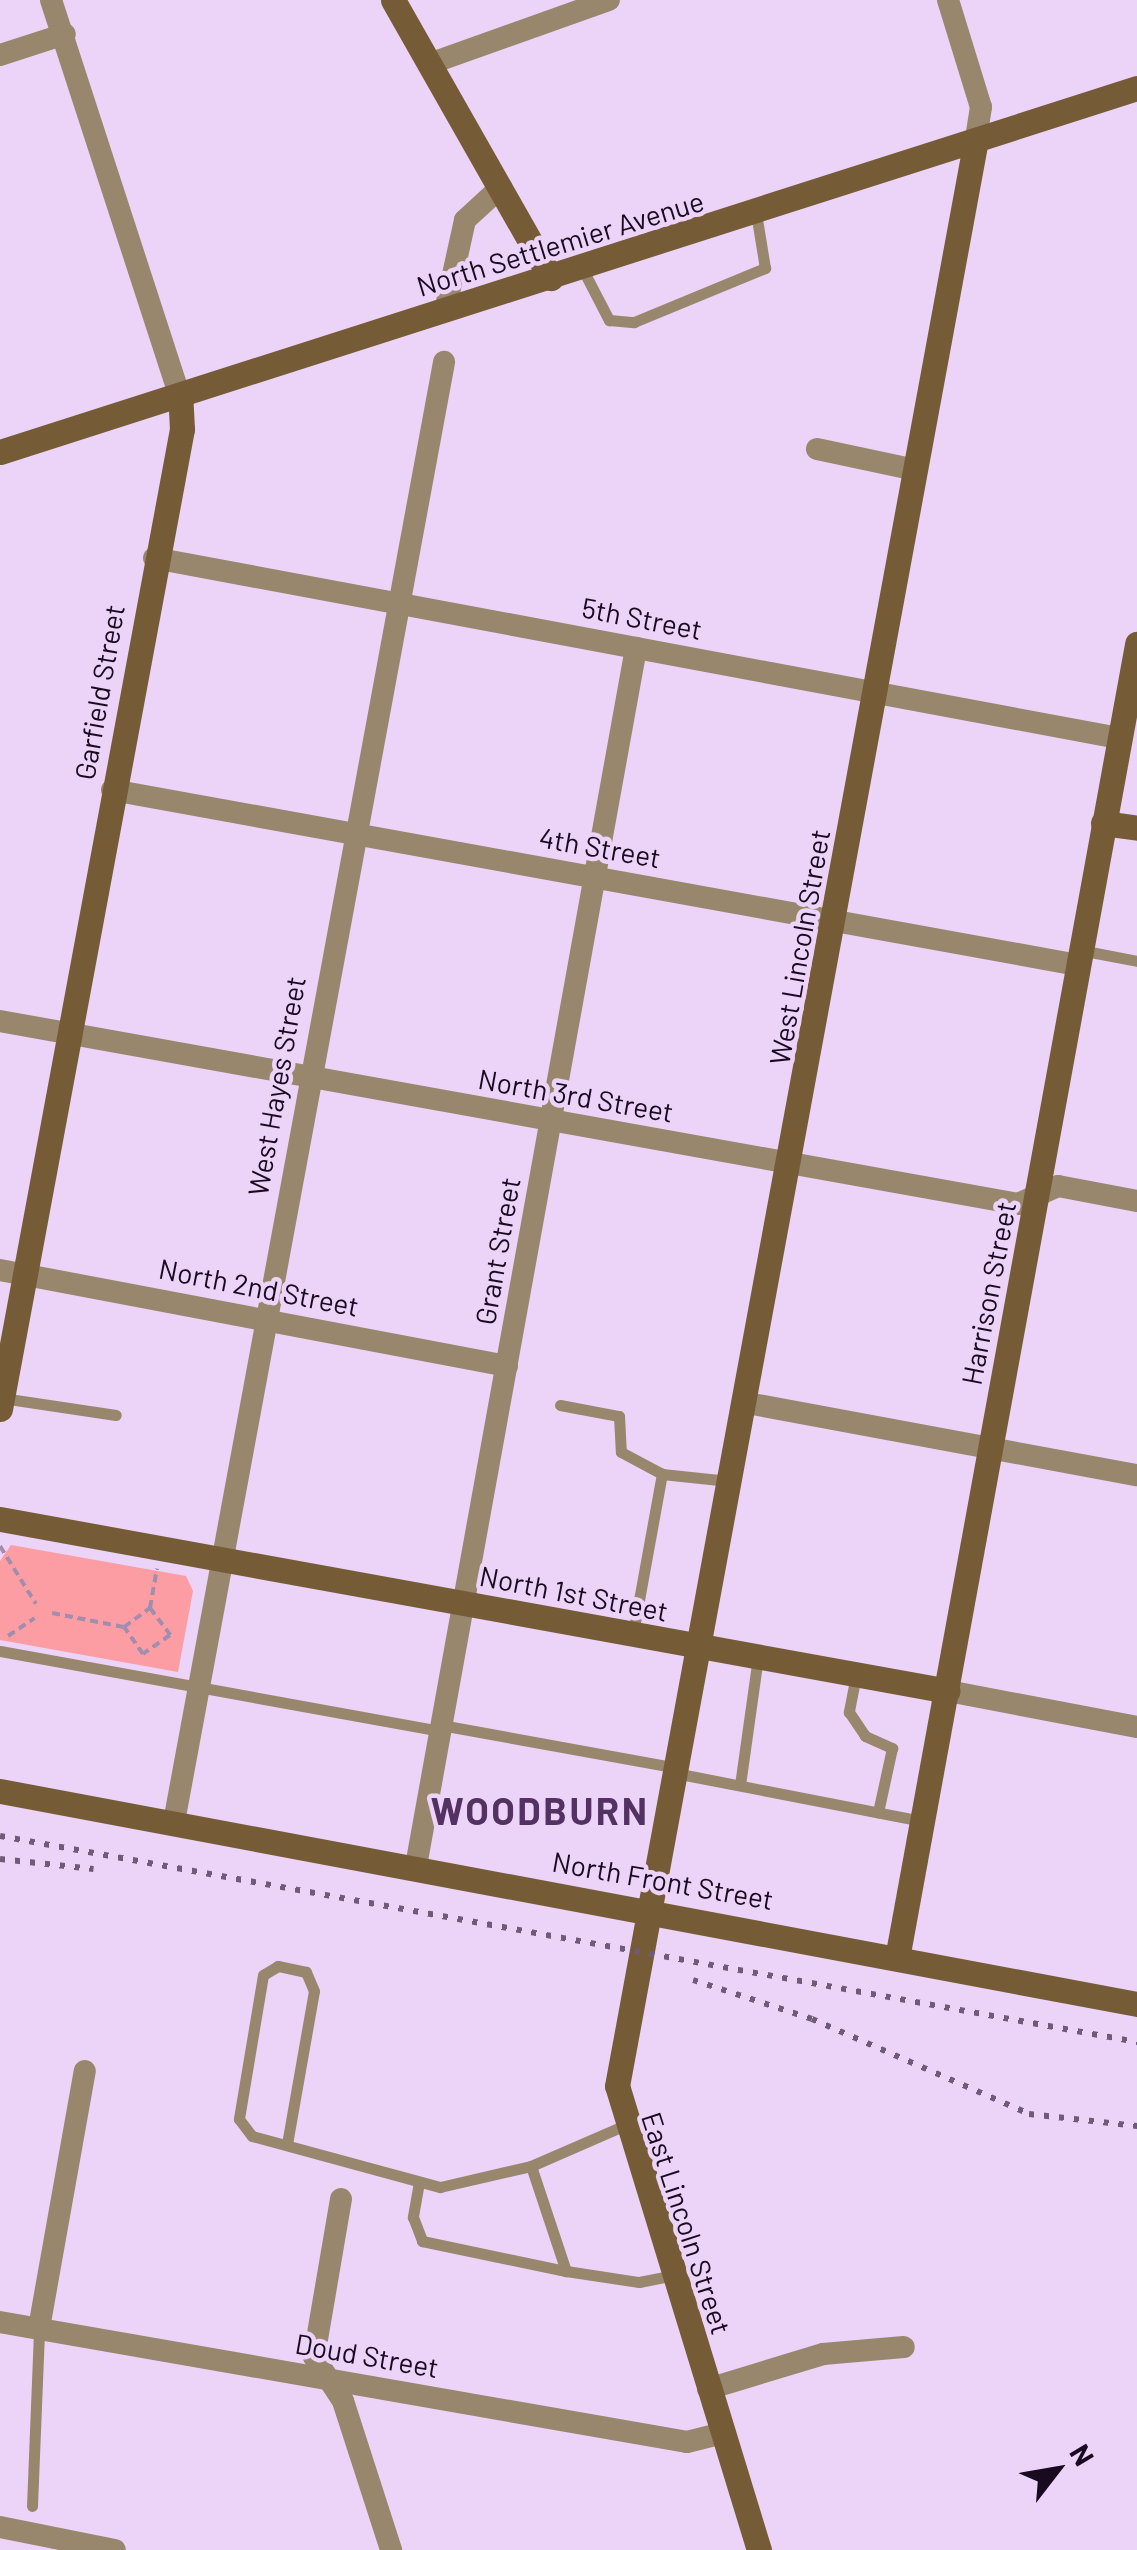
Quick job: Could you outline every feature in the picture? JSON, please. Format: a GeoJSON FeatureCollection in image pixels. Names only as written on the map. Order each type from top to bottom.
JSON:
{"type":"FeatureCollection","features":[{"type":"Feature","properties":{"kind":"street","name":"Garfield Street"},"geometry":{"type":"LineString","coordinates":[[1,1403],[12,1272],[64,1031],[182,429],[180,396],[51,0]]}},
{"type":"Feature","properties":{"kind":"street"},"geometry":{"type":"LineString","coordinates":[[393,0],[551,278]]}},
{"type":"Feature","properties":{"kind":"street"},"geometry":{"type":"LineString","coordinates":[[430,64],[609,0]]}},
{"type":"Feature","properties":{"kind":"street","name":"West Lincoln Street"},"geometry":{"type":"LineString","coordinates":[[656,1908],[981,108],[948,0]]}},
{"type":"Feature","properties":{"kind":"street"},"geometry":{"type":"LineString","coordinates":[[0,55],[64,34]]}},
{"type":"Feature","properties":{"kind":"street","name":"North Settlemier Avenue"},"geometry":{"type":"LineString","coordinates":[[0,452],[1137,88]]}},
{"type":"Feature","properties":{"kind":"street"},"geometry":{"type":"LineString","coordinates":[[445,311],[465,220],[501,187]]}},
{"type":"Feature","properties":{"kind":"street","name":"West Hayes Street"},"geometry":{"type":"LineString","coordinates":[[174,1822],[394,603],[444,362]]}},
{"type":"Feature","properties":{"kind":"street"},"geometry":{"type":"LineString","coordinates":[[817,449],[916,470]]}},
{"type":"Feature","properties":{"kind":"street","name":"5th Street"},"geometry":{"type":"LineString","coordinates":[[154,558],[1119,738]]}},
{"type":"Feature","properties":{"kind":"street","name":"Harrison Street"},"geometry":{"type":"LineString","coordinates":[[898,1953],[1137,644]]}},
{"type":"Feature","properties":{"kind":"street","name":"Grant Street"},"geometry":{"type":"LineString","coordinates":[[416,1866],[636,648]]}},
{"type":"Feature","properties":{"kind":"street","name":"4th Street"},"geometry":{"type":"LineString","coordinates":[[112,790],[834,920],[1079,958]]}},
{"type":"Feature","properties":{"kind":"street"},"geometry":{"type":"LineString","coordinates":[[1103,823],[1137,828]]}},
{"type":"Feature","properties":{"kind":"street","name":"North 3rd Street"},"geometry":{"type":"LineString","coordinates":[[0,1020],[1018,1204],[1058,1186],[1137,1201]]}},
{"type":"Feature","properties":{"kind":"street","name":"North 2nd Street"},"geometry":{"type":"LineString","coordinates":[[12,1272],[506,1366]]}},
{"type":"Feature","properties":{"kind":"street"},"geometry":{"type":"LineString","coordinates":[[747,1403],[1137,1475]]}},
{"type":"Feature","properties":{"kind":"street","name":"North 1st Street"},"geometry":{"type":"LineString","coordinates":[[0,1519],[1137,1727]]}},
{"type":"Feature","properties":{"kind":"street","name":"North Front Street"},"geometry":{"type":"LineString","coordinates":[[0,1791],[898,1953],[1137,2004]]}},
{"type":"Feature","properties":{"kind":"street","name":"East Lincoln Street"},"geometry":{"type":"LineString","coordinates":[[656,1908],[622,2047],[623,2126],[760,2550]]}},
{"type":"Feature","properties":{"kind":"street"},"geometry":{"type":"LineString","coordinates":[[39,2328],[84,2071]]}},
{"type":"Feature","properties":{"kind":"street"},"geometry":{"type":"LineString","coordinates":[[341,2199],[314,2357],[342,2401],[391,2550]]}},
{"type":"Feature","properties":{"kind":"street","name":"Doud Street"},"geometry":{"type":"LineString","coordinates":[[0,2322],[687,2442],[722,2433]]}},
{"type":"Feature","properties":{"kind":"street"},"geometry":{"type":"LineString","coordinates":[[708,2389],[824,2354],[904,2346]]}},
{"type":"Feature","properties":{"kind":"street"},"geometry":{"type":"LineString","coordinates":[[0,2527],[115,2550]]}},
{"type":"Feature","properties":{"kind":"lane"},"geometry":{"type":"LineString","coordinates":[[582,268],[609,320],[634,322],[766,268],[756,213]]}},
{"type":"Feature","properties":{"kind":"lane"},"geometry":{"type":"LineString","coordinates":[[1079,958],[1137,961]]}},
{"type":"Feature","properties":{"kind":"lane"},"geometry":{"type":"LineString","coordinates":[[1,1403],[116,1416]]}},
{"type":"Feature","properties":{"kind":"lane"},"geometry":{"type":"LineString","coordinates":[[560,1405],[619,1416],[622,1452],[662,1474],[733,1482]]}},
{"type":"Feature","properties":{"kind":"lane"},"geometry":{"type":"LineString","coordinates":[[633,1634],[662,1474]]}},
{"type":"Feature","properties":{"kind":"lane"},"geometry":{"type":"LineString","coordinates":[[0,1652],[441,1728],[923,1821]]}},
{"type":"Feature","properties":{"kind":"lane"},"geometry":{"type":"LineString","coordinates":[[740,1785],[758,1657]]}},
{"type":"Feature","properties":{"kind":"lane"},"geometry":{"type":"LineString","coordinates":[[856,1675],[849,1712],[865,1736],[892,1748],[878,1812]]}},
{"type":"Feature","properties":{"kind":"lane"},"geometry":{"type":"LineString","coordinates":[[286,2144],[314,1990],[306,1972],[278,1966],[263,1975],[239,2118],[252,2136],[440,2187],[531,2166],[623,2126]]}},
{"type":"Feature","properties":{"kind":"lane"},"geometry":{"type":"LineString","coordinates":[[531,2166],[566,2271]]}},
{"type":"Feature","properties":{"kind":"lane"},"geometry":{"type":"LineString","coordinates":[[419,2182],[413,2217],[422,2242],[639,2282],[671,2276]]}},
{"type":"Feature","properties":{"kind":"lane"},"geometry":{"type":"LineString","coordinates":[[32,2506],[39,2328]]}},
{"type":"Feature","properties":{"kind":"path"},"geometry":{"type":"LineString","coordinates":[[0,1546],[36,1604]]}},
{"type":"Feature","properties":{"kind":"path"},"geometry":{"type":"LineString","coordinates":[[52,1614],[124,1627],[150,1608],[161,1549]]}},
{"type":"Feature","properties":{"kind":"path"},"geometry":{"type":"LineString","coordinates":[[124,1627],[138,1652],[163,1648],[169,1623],[150,1608]]}},
{"type":"Feature","properties":{"kind":"path"},"geometry":{"type":"LineString","coordinates":[[0,1642],[35,1618]]}},
{"type":"Feature","properties":{"kind":"shaded area"},"geometry":{"type":"Polygon","coordinates":[[[11,1545],[186,1576],[193,1591],[178,1672],[0,1640],[0,1561],[11,1545]]]}},
{"type":"Feature","properties":{"kind":"railway"},"geometry":{"type":"LineString","coordinates":[[0,1836],[1137,2042]]}},
{"type":"Feature","properties":{"kind":"railway"},"geometry":{"type":"LineString","coordinates":[[0,1859],[93,1869]]}},
{"type":"Feature","properties":{"kind":"railway"},"geometry":{"type":"LineString","coordinates":[[693,1980],[812,2019],[1029,2114],[1137,2126]]}},
{"type":"Feature","properties":{"kind":"district","name":"WOODBURN"},"geometry":{"type":"Point","coordinates":[540,1811]}}]}
